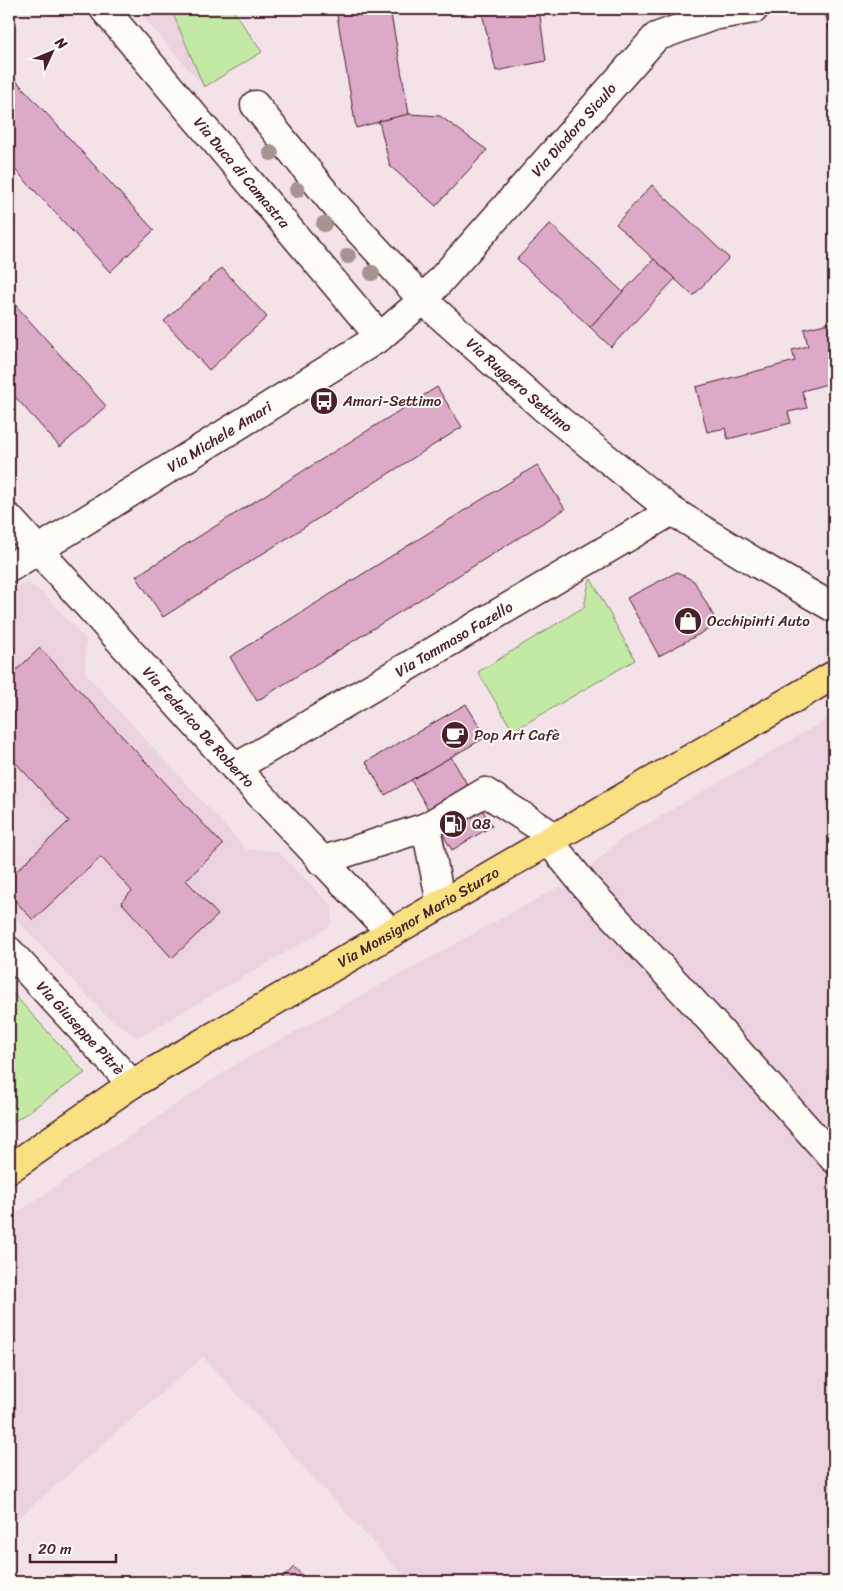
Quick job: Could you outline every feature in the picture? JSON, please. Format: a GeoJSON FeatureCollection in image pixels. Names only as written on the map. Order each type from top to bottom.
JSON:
{"type":"FeatureCollection","features":[{"type":"Feature","properties":{"kind":"main road","name":"Via Monsignor Mario Sturzo"},"geometry":{"type":"LineString","coordinates":[[9,1169],[132,1084],[834,675]]}},
{"type":"Feature","properties":{"kind":"street","name":"Via Duca di Camastra"},"geometry":{"type":"LineString","coordinates":[[104,9],[380,337]]}},
{"type":"Feature","properties":{"kind":"street","name":"Via Diodoro Siculo"},"geometry":{"type":"LineString","coordinates":[[423,300],[656,37],[710,12],[754,9]]}},
{"type":"Feature","properties":{"kind":"street","name":"Via Ruggero Settimo"},"geometry":{"type":"LineString","coordinates":[[255,105],[330,198],[423,300],[544,408],[672,511],[834,608]]}},
{"type":"Feature","properties":{"kind":"street","name":"Via Michele Amari"},"geometry":{"type":"LineString","coordinates":[[9,568],[380,337],[423,300]]}},
{"type":"Feature","properties":{"kind":"street","name":"Via Tommaso Fazello"},"geometry":{"type":"LineString","coordinates":[[235,768],[672,511]]}},
{"type":"Feature","properties":{"kind":"street","name":"Via Federico De Roberto"},"geometry":{"type":"LineString","coordinates":[[9,518],[235,768],[391,933]]}},
{"type":"Feature","properties":{"kind":"street"},"geometry":{"type":"LineString","coordinates":[[322,861],[426,827],[485,792],[552,839],[586,887],[711,1021],[834,1159]]}},
{"type":"Feature","properties":{"kind":"street"},"geometry":{"type":"LineString","coordinates":[[426,827],[441,904]]}},
{"type":"Feature","properties":{"kind":"street","name":"Via Giuseppe Pitrè"},"geometry":{"type":"LineString","coordinates":[[9,951],[132,1084]]}},
{"type":"Feature","properties":{"kind":"shaded area"},"geometry":{"type":"Polygon","coordinates":[[[136,9],[171,9],[204,87],[136,9]]]}},
{"type":"Feature","properties":{"kind":"shaded area"},"geometry":{"type":"Polygon","coordinates":[[[27,583],[43,593],[86,640],[85,673],[246,849],[277,851],[332,906],[332,919],[328,928],[137,1037],[107,1017],[9,912],[9,589],[27,583]]]}},
{"type":"Feature","properties":{"kind":"shaded area"},"geometry":{"type":"Polygon","coordinates":[[[834,715],[834,1582],[409,1582],[203,1357],[9,1526],[9,1218],[231,1067],[560,886],[576,893],[587,870],[618,841],[834,715]]]}},
{"type":"Feature","properties":{"kind":"green space"},"geometry":{"type":"Polygon","coordinates":[[[171,9],[232,9],[262,52],[204,87],[171,9]]]}},
{"type":"Feature","properties":{"kind":"green space"},"geometry":{"type":"Polygon","coordinates":[[[591,579],[635,660],[513,731],[478,672],[584,607],[591,579]]]}},
{"type":"Feature","properties":{"kind":"green space"},"geometry":{"type":"Polygon","coordinates":[[[9,989],[85,1073],[9,1125],[9,989]]]}},
{"type":"Feature","properties":{"kind":"building"},"geometry":{"type":"Polygon","coordinates":[[[336,9],[390,9],[409,114],[356,128],[336,9]]]}},
{"type":"Feature","properties":{"kind":"building"},"geometry":{"type":"Polygon","coordinates":[[[481,9],[539,9],[546,61],[496,71],[481,9]]]}},
{"type":"Feature","properties":{"kind":"building"},"geometry":{"type":"Polygon","coordinates":[[[824,9],[834,9],[834,49],[824,9]]]}},
{"type":"Feature","properties":{"kind":"building"},"geometry":{"type":"Polygon","coordinates":[[[9,73],[154,230],[110,272],[9,163],[9,73]]]}},
{"type":"Feature","properties":{"kind":"building"},"geometry":{"type":"Polygon","coordinates":[[[409,114],[440,116],[487,150],[436,206],[390,166],[379,121],[409,114]]]}},
{"type":"Feature","properties":{"kind":"building"},"geometry":{"type":"Polygon","coordinates":[[[652,185],[729,258],[693,296],[616,224],[652,185]]]}},
{"type":"Feature","properties":{"kind":"building"},"geometry":{"type":"Polygon","coordinates":[[[550,224],[623,292],[590,327],[517,259],[550,224]]]}},
{"type":"Feature","properties":{"kind":"building"},"geometry":{"type":"Polygon","coordinates":[[[654,259],[675,279],[611,347],[590,327],[654,259]]]}},
{"type":"Feature","properties":{"kind":"building"},"geometry":{"type":"Polygon","coordinates":[[[222,268],[267,317],[209,370],[164,321],[222,268]]]}},
{"type":"Feature","properties":{"kind":"building"},"geometry":{"type":"Polygon","coordinates":[[[9,298],[106,406],[60,447],[9,390],[9,298]]]}},
{"type":"Feature","properties":{"kind":"building"},"geometry":{"type":"Polygon","coordinates":[[[834,322],[834,382],[802,391],[807,408],[788,412],[791,423],[728,439],[725,428],[707,432],[696,387],[795,361],[792,350],[808,346],[804,329],[834,322]]]}},
{"type":"Feature","properties":{"kind":"building"},"geometry":{"type":"Polygon","coordinates":[[[437,387],[462,427],[163,617],[136,576],[437,387]]]}},
{"type":"Feature","properties":{"kind":"building"},"geometry":{"type":"Polygon","coordinates":[[[537,465],[565,509],[257,701],[230,657],[537,465]]]}},
{"type":"Feature","properties":{"kind":"building"},"geometry":{"type":"Polygon","coordinates":[[[677,572],[694,581],[718,624],[659,656],[627,598],[677,572]]]}},
{"type":"Feature","properties":{"kind":"building"},"geometry":{"type":"Polygon","coordinates":[[[40,648],[223,845],[186,880],[218,915],[172,958],[121,902],[132,891],[101,857],[33,920],[9,894],[9,878],[69,821],[16,763],[9,770],[9,677],[40,648]]]}},
{"type":"Feature","properties":{"kind":"building"},"geometry":{"type":"Polygon","coordinates":[[[466,704],[486,737],[385,795],[366,762],[466,704]]]}},
{"type":"Feature","properties":{"kind":"building"},"geometry":{"type":"Polygon","coordinates":[[[451,757],[492,826],[452,850],[411,780],[451,757]]]}},
{"type":"Feature","properties":{"kind":"building"},"geometry":{"type":"Polygon","coordinates":[[[294,1567],[309,1582],[278,1582],[294,1567]]]}},
{"type":"Feature","properties":{"kind":"place","name":"Amari-Settimo"},"geometry":{"type":"Point","coordinates":[324,401]}},
{"type":"Feature","properties":{"kind":"place","name":"Occhipinti Auto"},"geometry":{"type":"Point","coordinates":[688,621]}},
{"type":"Feature","properties":{"kind":"place","name":"Pop Art Cafè"},"geometry":{"type":"Point","coordinates":[455,735]}},
{"type":"Feature","properties":{"kind":"place","name":"Q8"},"geometry":{"type":"Point","coordinates":[453,824]}}]}
